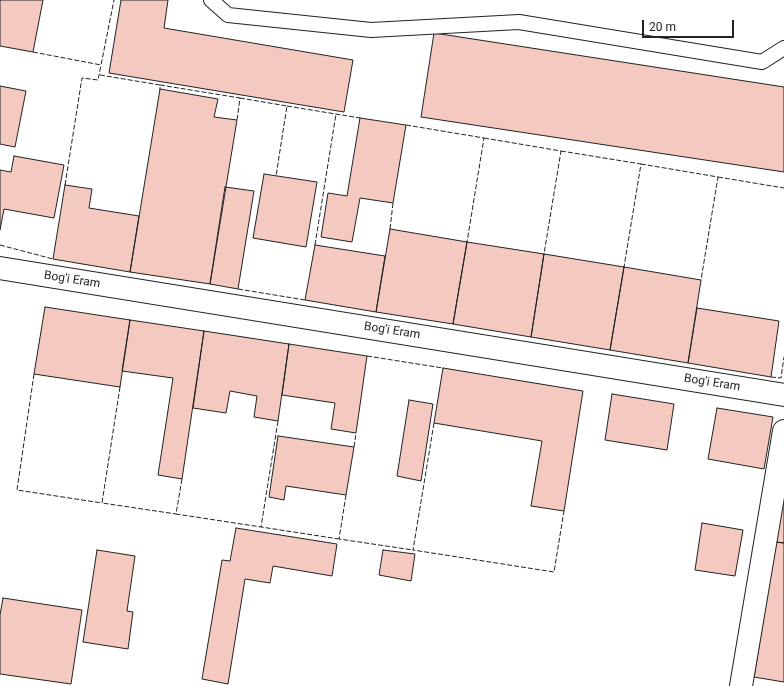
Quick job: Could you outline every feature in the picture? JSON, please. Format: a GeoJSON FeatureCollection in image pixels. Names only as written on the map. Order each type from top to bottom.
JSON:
{"type":"FeatureCollection","features":[{"type":"Feature","properties":{"kind":"street","name":"Bog'i Eram"},"geometry":{"type":"LineString","coordinates":[[0,268],[784,394]]}},
{"type":"Feature","properties":{"kind":"street"},"geometry":{"type":"LineString","coordinates":[[741,686],[784,431]]}},
{"type":"Feature","properties":{"kind":"lane"},"geometry":{"type":"LineString","coordinates":[[211,0],[228,15],[372,30],[519,22],[762,62],[784,48]]}},
{"type":"Feature","properties":{"kind":"building"},"geometry":{"type":"Polygon","coordinates":[[[0,0],[43,0],[33,52],[0,46],[0,0]]]}},
{"type":"Feature","properties":{"kind":"building"},"geometry":{"type":"Polygon","coordinates":[[[121,0],[168,0],[164,28],[353,60],[344,112],[109,73],[121,0]]]}},
{"type":"Feature","properties":{"kind":"building"},"geometry":{"type":"Polygon","coordinates":[[[434,33],[784,87],[784,172],[421,117],[434,33]]]}},
{"type":"Feature","properties":{"kind":"building"},"geometry":{"type":"Polygon","coordinates":[[[0,86],[26,91],[15,147],[0,144],[0,86]]]}},
{"type":"Feature","properties":{"kind":"building"},"geometry":{"type":"Polygon","coordinates":[[[160,89],[218,99],[214,117],[237,120],[210,284],[130,272],[160,89]]]}},
{"type":"Feature","properties":{"kind":"building"},"geometry":{"type":"Polygon","coordinates":[[[360,118],[406,125],[393,203],[360,198],[352,242],[321,237],[328,193],[347,196],[360,118]]]}},
{"type":"Feature","properties":{"kind":"building"},"geometry":{"type":"Polygon","coordinates":[[[14,156],[64,165],[54,218],[4,209],[0,230],[0,170],[11,172],[14,156]]]}},
{"type":"Feature","properties":{"kind":"building"},"geometry":{"type":"Polygon","coordinates":[[[264,174],[317,182],[306,247],[253,238],[264,174]]]}},
{"type":"Feature","properties":{"kind":"building"},"geometry":{"type":"Polygon","coordinates":[[[65,185],[92,189],[89,208],[139,216],[130,272],[53,259],[65,185]]]}},
{"type":"Feature","properties":{"kind":"building"},"geometry":{"type":"Polygon","coordinates":[[[225,187],[254,191],[238,289],[210,284],[225,187]]]}},
{"type":"Feature","properties":{"kind":"building"},"geometry":{"type":"Polygon","coordinates":[[[390,229],[467,242],[453,324],[376,312],[390,229]]]}},
{"type":"Feature","properties":{"kind":"building"},"geometry":{"type":"Polygon","coordinates":[[[467,242],[544,254],[531,337],[453,324],[467,242]]]}},
{"type":"Feature","properties":{"kind":"building"},"geometry":{"type":"Polygon","coordinates":[[[315,245],[385,256],[376,312],[305,300],[315,245]]]}},
{"type":"Feature","properties":{"kind":"building"},"geometry":{"type":"Polygon","coordinates":[[[544,254],[624,267],[610,350],[531,337],[544,254]]]}},
{"type":"Feature","properties":{"kind":"building"},"geometry":{"type":"Polygon","coordinates":[[[624,267],[701,280],[688,363],[610,350],[624,267]]]}},
{"type":"Feature","properties":{"kind":"building"},"geometry":{"type":"Polygon","coordinates":[[[45,307],[130,320],[120,387],[34,374],[45,307]]]}},
{"type":"Feature","properties":{"kind":"building"},"geometry":{"type":"Polygon","coordinates":[[[697,308],[779,321],[771,377],[688,363],[697,308]]]}},
{"type":"Feature","properties":{"kind":"building"},"geometry":{"type":"Polygon","coordinates":[[[130,320],[204,331],[182,479],[158,475],[173,378],[122,371],[130,320]]]}},
{"type":"Feature","properties":{"kind":"building"},"geometry":{"type":"Polygon","coordinates":[[[204,331],[289,344],[278,421],[254,417],[257,396],[230,391],[226,413],[193,408],[204,331]]]}},
{"type":"Feature","properties":{"kind":"building"},"geometry":{"type":"Polygon","coordinates":[[[289,344],[367,356],[356,433],[331,429],[335,403],[282,395],[289,344]]]}},
{"type":"Feature","properties":{"kind":"building"},"geometry":{"type":"Polygon","coordinates":[[[443,368],[583,391],[564,511],[531,506],[542,441],[434,423],[443,368]]]}},
{"type":"Feature","properties":{"kind":"building"},"geometry":{"type":"Polygon","coordinates":[[[612,394],[674,404],[667,450],[605,440],[612,394]]]}},
{"type":"Feature","properties":{"kind":"building"},"geometry":{"type":"Polygon","coordinates":[[[409,400],[433,404],[421,481],[397,476],[409,400]]]}},
{"type":"Feature","properties":{"kind":"building"},"geometry":{"type":"Polygon","coordinates":[[[717,408],[773,417],[764,469],[708,459],[717,408]]]}},
{"type":"Feature","properties":{"kind":"building"},"geometry":{"type":"Polygon","coordinates":[[[278,436],[354,447],[346,495],[286,486],[284,500],[269,497],[278,436]]]}},
{"type":"Feature","properties":{"kind":"building"},"geometry":{"type":"Polygon","coordinates":[[[784,492],[784,543],[776,542],[784,492]]]}},
{"type":"Feature","properties":{"kind":"building"},"geometry":{"type":"Polygon","coordinates":[[[702,523],[743,530],[735,576],[695,570],[702,523]]]}},
{"type":"Feature","properties":{"kind":"building"},"geometry":{"type":"Polygon","coordinates":[[[236,528],[337,544],[332,576],[273,566],[270,583],[245,579],[228,684],[202,679],[222,560],[230,561],[236,528]]]}},
{"type":"Feature","properties":{"kind":"building"},"geometry":{"type":"Polygon","coordinates":[[[776,542],[784,543],[784,682],[754,677],[776,542]]]}},
{"type":"Feature","properties":{"kind":"building"},"geometry":{"type":"Polygon","coordinates":[[[97,550],[135,556],[127,611],[133,612],[128,649],[83,642],[97,550]]]}},
{"type":"Feature","properties":{"kind":"building"},"geometry":{"type":"Polygon","coordinates":[[[383,550],[415,554],[411,581],[379,575],[383,550]]]}},
{"type":"Feature","properties":{"kind":"building"},"geometry":{"type":"Polygon","coordinates":[[[3,598],[82,610],[71,684],[0,674],[0,615],[3,598]]]}},
{"type":"Feature","properties":{"kind":"fence"},"geometry":{"type":"LineString","coordinates":[[33,52],[101,65],[114,0]]}},
{"type":"Feature","properties":{"kind":"fence"},"geometry":{"type":"LineString","coordinates":[[65,185],[82,78],[98,80],[101,65]]}},
{"type":"Feature","properties":{"kind":"fence"},"geometry":{"type":"LineString","coordinates":[[100,75],[160,85],[160,89]]}},
{"type":"Feature","properties":{"kind":"fence"},"geometry":{"type":"LineString","coordinates":[[160,85],[240,98],[237,120]]}},
{"type":"Feature","properties":{"kind":"fence"},"geometry":{"type":"LineString","coordinates":[[240,98],[287,106],[276,176]]}},
{"type":"Feature","properties":{"kind":"fence"},"geometry":{"type":"LineString","coordinates":[[287,106],[360,118]]}},
{"type":"Feature","properties":{"kind":"fence"},"geometry":{"type":"LineString","coordinates":[[315,245],[336,114]]}},
{"type":"Feature","properties":{"kind":"fence"},"geometry":{"type":"LineString","coordinates":[[406,125],[484,138],[467,242]]}},
{"type":"Feature","properties":{"kind":"fence"},"geometry":{"type":"LineString","coordinates":[[484,138],[561,151],[544,254]]}},
{"type":"Feature","properties":{"kind":"fence"},"geometry":{"type":"LineString","coordinates":[[561,151],[641,164],[624,267]]}},
{"type":"Feature","properties":{"kind":"fence"},"geometry":{"type":"LineString","coordinates":[[641,164],[718,177],[701,280]]}},
{"type":"Feature","properties":{"kind":"fence"},"geometry":{"type":"LineString","coordinates":[[718,177],[784,188]]}},
{"type":"Feature","properties":{"kind":"fence"},"geometry":{"type":"LineString","coordinates":[[390,229],[393,203]]}},
{"type":"Feature","properties":{"kind":"fence"},"geometry":{"type":"LineString","coordinates":[[0,245],[53,259]]}},
{"type":"Feature","properties":{"kind":"fence"},"geometry":{"type":"LineString","coordinates":[[238,289],[305,300]]}},
{"type":"Feature","properties":{"kind":"fence"},"geometry":{"type":"LineString","coordinates":[[367,356],[443,368]]}},
{"type":"Feature","properties":{"kind":"fence"},"geometry":{"type":"LineString","coordinates":[[771,377],[781,378],[784,357]]}},
{"type":"Feature","properties":{"kind":"fence"},"geometry":{"type":"LineString","coordinates":[[34,374],[17,490],[102,503]]}},
{"type":"Feature","properties":{"kind":"fence"},"geometry":{"type":"LineString","coordinates":[[120,387],[102,503],[176,514]]}},
{"type":"Feature","properties":{"kind":"fence"},"geometry":{"type":"LineString","coordinates":[[278,421],[261,527],[339,539]]}},
{"type":"Feature","properties":{"kind":"fence"},"geometry":{"type":"LineString","coordinates":[[434,423],[413,550],[554,572],[564,511]]}},
{"type":"Feature","properties":{"kind":"fence"},"geometry":{"type":"LineString","coordinates":[[354,447],[356,433]]}},
{"type":"Feature","properties":{"kind":"fence"},"geometry":{"type":"LineString","coordinates":[[182,479],[176,514],[261,527]]}},
{"type":"Feature","properties":{"kind":"fence"},"geometry":{"type":"LineString","coordinates":[[346,495],[339,539],[413,550]]}}]}
